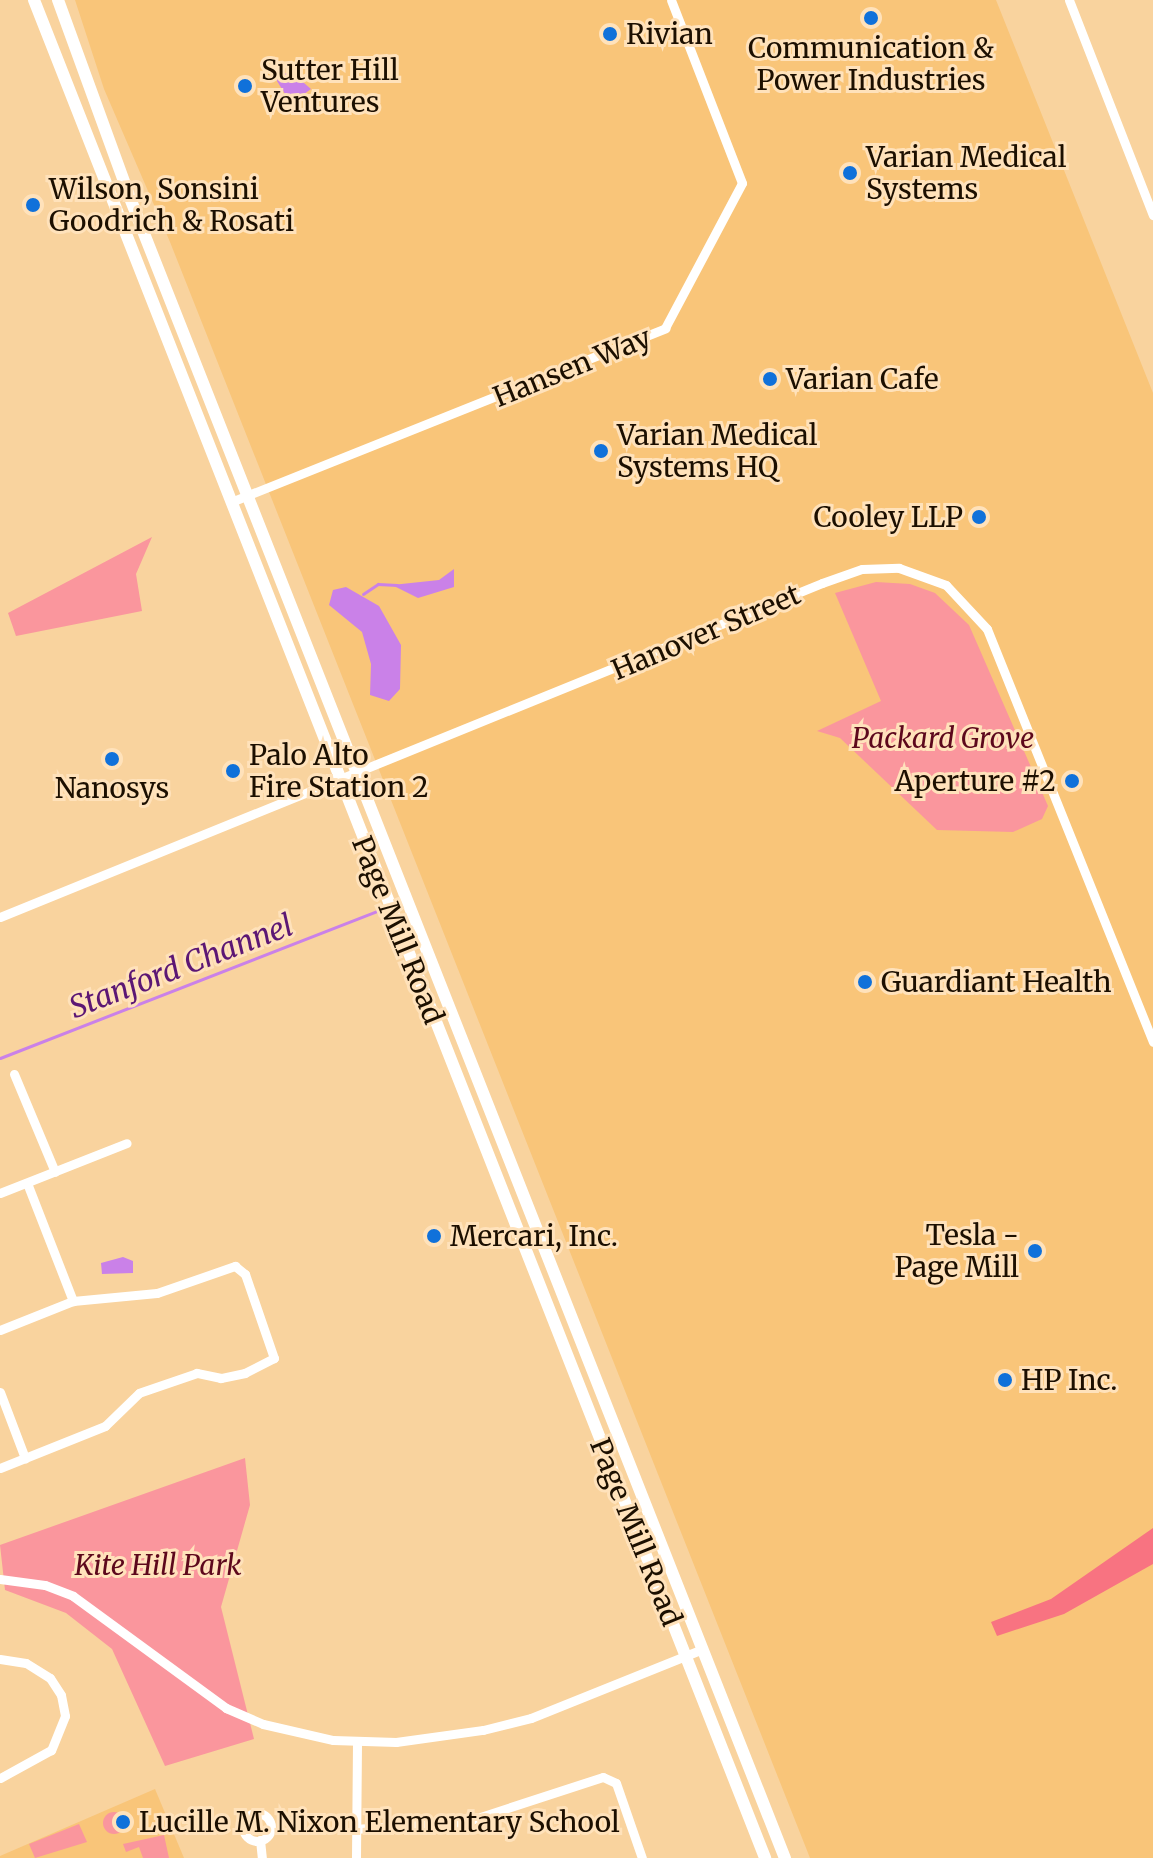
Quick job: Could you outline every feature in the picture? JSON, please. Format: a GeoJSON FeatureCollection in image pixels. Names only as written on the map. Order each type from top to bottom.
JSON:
{"type":"FeatureCollection","features":[{"type":"Feature","properties":{"kind":"main road","name":"Page Mill Road"},"geometry":{"type":"LineString","coordinates":[[34,0],[765,1858]]}},
{"type":"Feature","properties":{"kind":"main road","name":"Page Mill Road"},"geometry":{"type":"LineString","coordinates":[[58,0],[98,116],[785,1858]]}},
{"type":"Feature","properties":{"kind":"main road"},"geometry":{"type":"LineString","coordinates":[[513,1222],[538,1234]]}},
{"type":"Feature","properties":{"kind":"street","name":"Hansen Way"},"geometry":{"type":"LineString","coordinates":[[231,502],[665,328],[742,183],[671,0]]}},
{"type":"Feature","properties":{"kind":"street"},"geometry":{"type":"LineString","coordinates":[[1069,0],[1153,215]]}},
{"type":"Feature","properties":{"kind":"street","name":"Hanover Street"},"geometry":{"type":"LineString","coordinates":[[0,917],[340,783],[850,572],[886,567],[929,575],[965,600],[987,629],[1153,1042]]}},
{"type":"Feature","properties":{"kind":"street"},"geometry":{"type":"LineString","coordinates":[[14,1074],[55,1172]]}},
{"type":"Feature","properties":{"kind":"street"},"geometry":{"type":"LineString","coordinates":[[0,1193],[127,1143]]}},
{"type":"Feature","properties":{"kind":"street"},"geometry":{"type":"LineString","coordinates":[[27,1183],[73,1301]]}},
{"type":"Feature","properties":{"kind":"street"},"geometry":{"type":"LineString","coordinates":[[0,1330],[73,1301],[157,1293],[223,1268],[239,1268],[274,1358],[245,1373],[221,1378],[197,1373],[139,1393],[105,1426],[0,1468]]}},
{"type":"Feature","properties":{"kind":"street"},"geometry":{"type":"LineString","coordinates":[[0,1392],[25,1458]]}},
{"type":"Feature","properties":{"kind":"street"},"geometry":{"type":"LineString","coordinates":[[0,1579],[45,1585],[73,1596],[201,1692],[249,1719],[307,1737],[357,1742],[421,1740],[531,1718],[703,1649]]}},
{"type":"Feature","properties":{"kind":"street"},"geometry":{"type":"LineString","coordinates":[[0,1659],[26,1663],[50,1678],[61,1695],[65,1716],[51,1750],[0,1778]]}},
{"type":"Feature","properties":{"kind":"street"},"geometry":{"type":"LineString","coordinates":[[356,1858],[357,1742]]}},
{"type":"Feature","properties":{"kind":"street"},"geometry":{"type":"LineString","coordinates":[[354,1829],[465,1822],[603,1777],[616,1783],[642,1858]]}},
{"type":"Feature","properties":{"kind":"street"},"geometry":{"type":"LineString","coordinates":[[260,1840],[262,1858]]}},
{"type":"Feature","properties":{"kind":"shaded area"},"geometry":{"type":"Polygon","coordinates":[[[75,0],[996,0],[1153,393],[1153,1858],[810,1858],[170,242],[104,89],[75,0]]]}},
{"type":"Feature","properties":{"kind":"shaded area"},"geometry":{"type":"Polygon","coordinates":[[[279,71],[297,77],[311,89],[300,97],[285,94],[277,81],[279,71]]]}},
{"type":"Feature","properties":{"kind":"shaded area"},"geometry":{"type":"Polygon","coordinates":[[[454,569],[454,587],[418,598],[392,585],[439,580],[454,569]]]}},
{"type":"Feature","properties":{"kind":"shaded area"},"geometry":{"type":"Polygon","coordinates":[[[346,587],[379,606],[401,645],[400,689],[389,701],[370,695],[371,664],[362,632],[329,605],[333,590],[346,587]]]}},
{"type":"Feature","properties":{"kind":"shaded area"},"geometry":{"type":"Polygon","coordinates":[[[123,1257],[133,1261],[133,1273],[102,1274],[101,1263],[123,1257]]]}},
{"type":"Feature","properties":{"kind":"shaded area"},"geometry":{"type":"Polygon","coordinates":[[[1153,1528],[1153,1564],[1064,1614],[997,1636],[991,1622],[1051,1599],[1153,1528]]]}},
{"type":"Feature","properties":{"kind":"shaded area","name":"Lucille M. Nixon Elementary School"},"geometry":{"type":"Polygon","coordinates":[[[155,1789],[184,1858],[0,1858],[0,1856],[155,1789]]]}},
{"type":"Feature","properties":{"kind":"green space"},"geometry":{"type":"Polygon","coordinates":[[[152,537],[136,574],[142,611],[16,636],[8,613],[152,537]]]}},
{"type":"Feature","properties":{"kind":"green space","name":"Packard Grove"},"geometry":{"type":"Polygon","coordinates":[[[876,582],[910,584],[935,593],[969,625],[1048,806],[1042,819],[1013,832],[937,830],[840,738],[817,731],[881,701],[835,593],[876,582]]]}},
{"type":"Feature","properties":{"kind":"green space","name":"Kite Hill Park"},"geometry":{"type":"Polygon","coordinates":[[[245,1458],[250,1505],[221,1607],[254,1739],[165,1766],[112,1649],[66,1613],[5,1590],[0,1545],[245,1458]]]}},
{"type":"Feature","properties":{"kind":"green space"},"geometry":{"type":"Polygon","coordinates":[[[110,1812],[118,1812],[125,1823],[118,1834],[110,1834],[103,1827],[103,1819],[110,1812]]]}},
{"type":"Feature","properties":{"kind":"green space"},"geometry":{"type":"Polygon","coordinates":[[[79,1824],[87,1842],[35,1858],[29,1844],[79,1824]]]}},
{"type":"Feature","properties":{"kind":"green space"},"geometry":{"type":"Polygon","coordinates":[[[164,1835],[169,1858],[143,1858],[139,1847],[126,1852],[123,1844],[164,1835]]]}},
{"type":"Feature","properties":{"kind":"waterway"},"geometry":{"type":"LineString","coordinates":[[363,594],[378,584],[397,585]]}},
{"type":"Feature","properties":{"kind":"waterway","name":"Stanford Channel"},"geometry":{"type":"LineString","coordinates":[[0,1058],[377,911]]}},
{"type":"Feature","properties":{"kind":"place","name":"Communication & Power Industries"},"geometry":{"type":"Point","coordinates":[871,18]}},
{"type":"Feature","properties":{"kind":"place","name":"Rivian"},"geometry":{"type":"Point","coordinates":[610,34]}},
{"type":"Feature","properties":{"kind":"place","name":"Sutter Hill Ventures"},"geometry":{"type":"Point","coordinates":[245,86]}},
{"type":"Feature","properties":{"kind":"place","name":"Varian Medical Systems"},"geometry":{"type":"Point","coordinates":[850,173]}},
{"type":"Feature","properties":{"kind":"place","name":"Wilson, Sonsini Goodrich & Rosati"},"geometry":{"type":"Point","coordinates":[33,205]}},
{"type":"Feature","properties":{"kind":"place","name":"Varian Cafe"},"geometry":{"type":"Point","coordinates":[770,379]}},
{"type":"Feature","properties":{"kind":"place","name":"Varian Medical Systems HQ"},"geometry":{"type":"Point","coordinates":[601,451]}},
{"type":"Feature","properties":{"kind":"place","name":"Cooley LLP"},"geometry":{"type":"Point","coordinates":[979,517]}},
{"type":"Feature","properties":{"kind":"place","name":"Nanosys"},"geometry":{"type":"Point","coordinates":[112,759]}},
{"type":"Feature","properties":{"kind":"place","name":"Palo Alto Fire Station 2"},"geometry":{"type":"Point","coordinates":[233,771]}},
{"type":"Feature","properties":{"kind":"place","name":"Aperture #2"},"geometry":{"type":"Point","coordinates":[1072,781]}},
{"type":"Feature","properties":{"kind":"place","name":"Guardiant Health"},"geometry":{"type":"Point","coordinates":[865,982]}},
{"type":"Feature","properties":{"kind":"place","name":"Mercari, Inc."},"geometry":{"type":"Point","coordinates":[434,1236]}},
{"type":"Feature","properties":{"kind":"place","name":"Tesla - Page Mill"},"geometry":{"type":"Point","coordinates":[1035,1251]}},
{"type":"Feature","properties":{"kind":"place","name":"HP Inc."},"geometry":{"type":"Point","coordinates":[1005,1380]}},
{"type":"Feature","properties":{"kind":"place","name":"Lucille M. Nixon Elementary School"},"geometry":{"type":"Point","coordinates":[123,1822]}}]}
